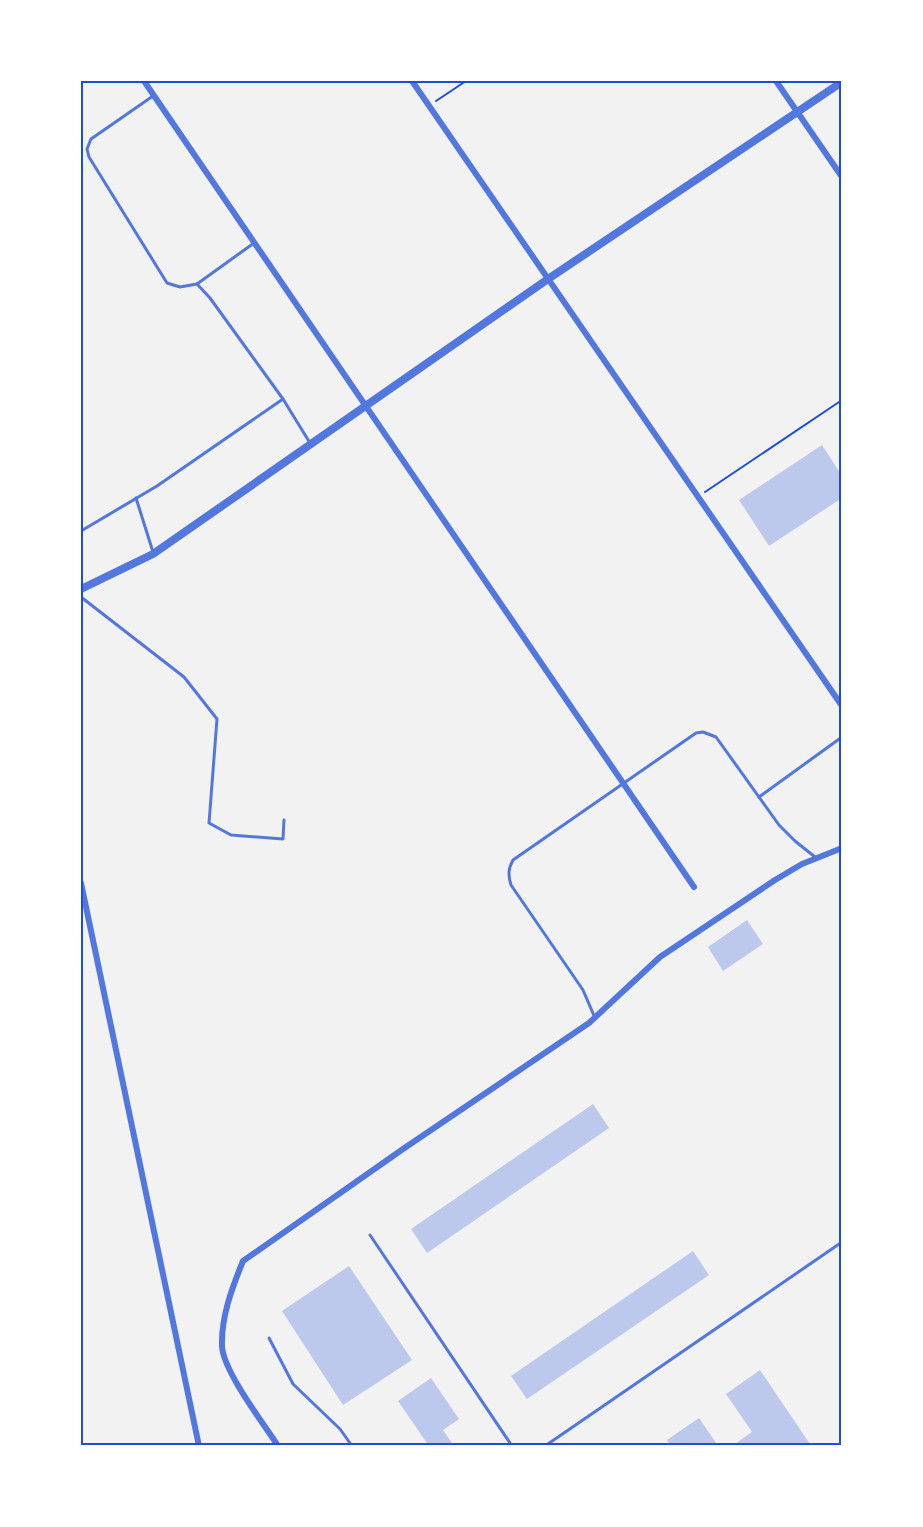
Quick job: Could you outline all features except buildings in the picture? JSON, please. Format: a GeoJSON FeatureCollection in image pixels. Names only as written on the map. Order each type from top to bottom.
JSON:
{"type":"FeatureCollection","features":[{"type":"Feature","properties":{"kind":"street"},"geometry":{"type":"LineString","coordinates":[[144,81],[694,886]]}},
{"type":"Feature","properties":{"kind":"street"},"geometry":{"type":"LineString","coordinates":[[412,81],[842,706]]}},
{"type":"Feature","properties":{"kind":"street"},"geometry":{"type":"LineString","coordinates":[[776,81],[842,177]]}},
{"type":"Feature","properties":{"kind":"street"},"geometry":{"type":"LineString","coordinates":[[81,589],[153,554],[548,279],[842,82]]}},
{"type":"Feature","properties":{"kind":"street"},"geometry":{"type":"LineString","coordinates":[[278,1446],[230,1371],[222,1348],[224,1319],[243,1262],[403,1149],[589,1023],[660,957],[775,880],[802,864],[842,848]]}},
{"type":"Feature","properties":{"kind":"street"},"geometry":{"type":"LineString","coordinates":[[81,883],[199,1446]]}},
{"type":"Feature","properties":{"kind":"lane"},"geometry":{"type":"LineString","coordinates":[[154,95],[91,139],[87,148],[89,157],[167,283],[180,287],[197,284],[254,243]]}},
{"type":"Feature","properties":{"kind":"lane"},"geometry":{"type":"LineString","coordinates":[[197,284],[210,298],[283,399],[311,445]]}},
{"type":"Feature","properties":{"kind":"lane"},"geometry":{"type":"LineString","coordinates":[[81,531],[157,486],[283,399]]}},
{"type":"Feature","properties":{"kind":"lane"},"geometry":{"type":"LineString","coordinates":[[136,498],[153,554]]}},
{"type":"Feature","properties":{"kind":"lane"},"geometry":{"type":"LineString","coordinates":[[81,597],[184,676],[217,719],[209,823],[231,836],[283,838],[284,820]]}},
{"type":"Feature","properties":{"kind":"lane"},"geometry":{"type":"LineString","coordinates":[[595,1018],[583,990],[511,885],[508,876],[513,860],[696,733],[703,732],[716,737],[779,825],[817,858]]}},
{"type":"Feature","properties":{"kind":"lane"},"geometry":{"type":"LineString","coordinates":[[759,797],[842,737]]}},
{"type":"Feature","properties":{"kind":"lane"},"geometry":{"type":"LineString","coordinates":[[370,1235],[512,1446]]}},
{"type":"Feature","properties":{"kind":"lane"},"geometry":{"type":"LineString","coordinates":[[545,1446],[842,1242]]}},
{"type":"Feature","properties":{"kind":"lane"},"geometry":{"type":"LineString","coordinates":[[269,1338],[293,1384],[340,1429],[352,1446]]}},
{"type":"Feature","properties":{"kind":"path"},"geometry":{"type":"LineString","coordinates":[[429,106],[466,81]]}},
{"type":"Feature","properties":{"kind":"path"},"geometry":{"type":"LineString","coordinates":[[698,496],[842,400]]}}]}
